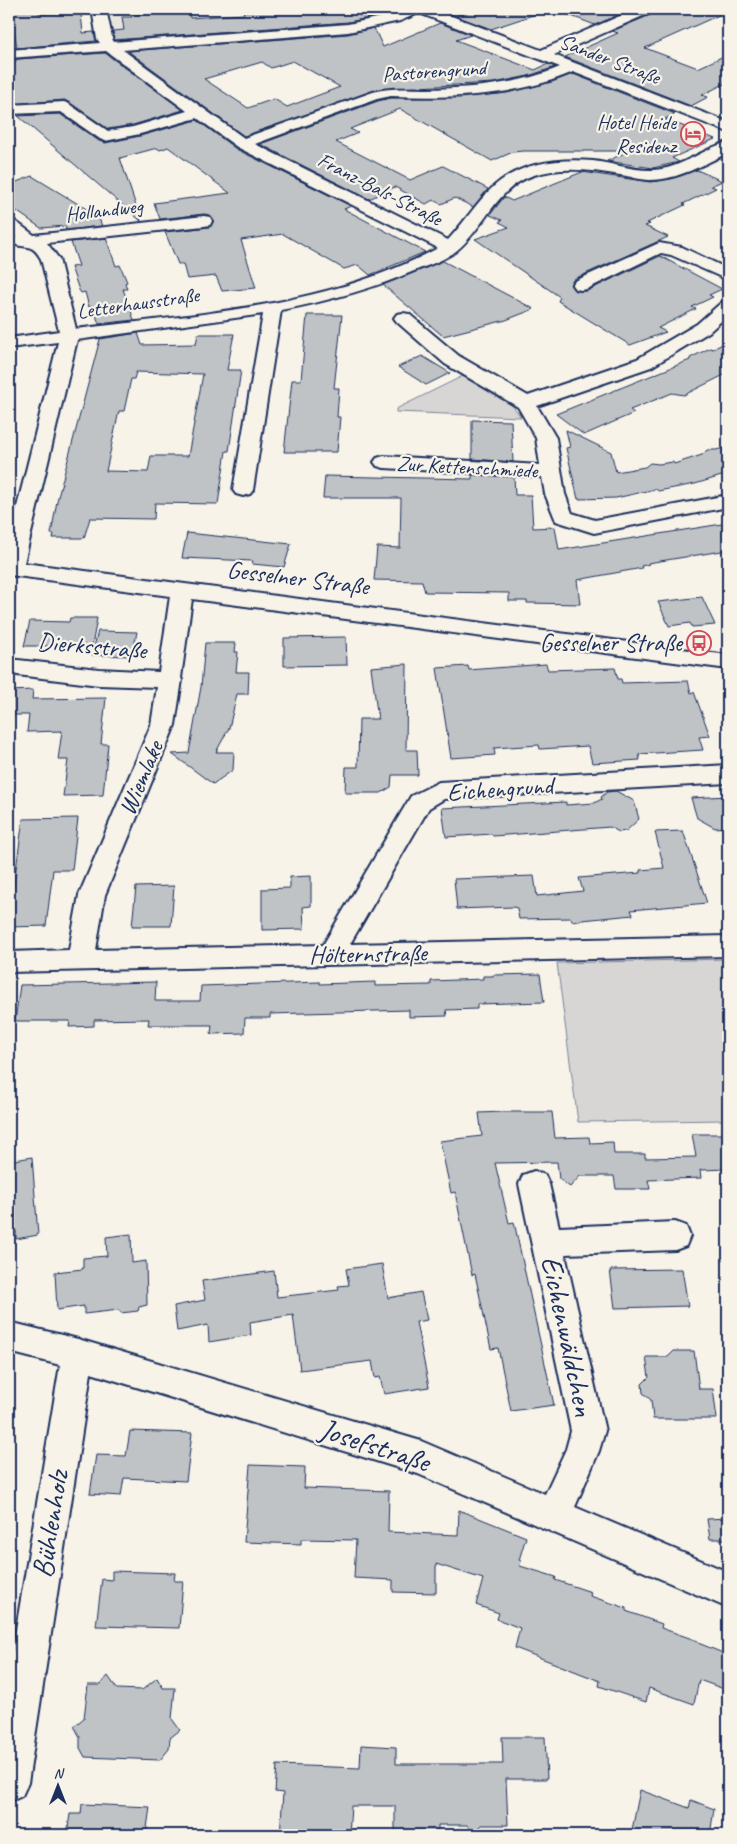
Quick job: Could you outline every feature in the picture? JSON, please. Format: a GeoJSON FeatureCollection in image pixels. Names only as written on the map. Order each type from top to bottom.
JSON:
{"type":"FeatureCollection","features":[{"type":"Feature","properties":{"kind":"street"},"geometry":{"type":"LineString","coordinates":[[99,9],[104,39],[109,46]]}},
{"type":"Feature","properties":{"kind":"street"},"geometry":{"type":"LineString","coordinates":[[9,54],[348,28],[395,18],[419,9]]}},
{"type":"Feature","properties":{"kind":"street","name":"Sander Straße"},"geometry":{"type":"LineString","coordinates":[[419,9],[728,127]]}},
{"type":"Feature","properties":{"kind":"street"},"geometry":{"type":"LineString","coordinates":[[542,55],[647,9]]}},
{"type":"Feature","properties":{"kind":"street","name":"Franz-Bals-Straße"},"geometry":{"type":"LineString","coordinates":[[109,46],[242,144],[440,243],[452,246],[495,192],[511,178],[560,165],[586,164],[650,175],[666,173],[680,169],[728,147]]}},
{"type":"Feature","properties":{"kind":"street","name":"Pastorengrund"},"geometry":{"type":"LineString","coordinates":[[242,144],[373,96],[391,92],[427,94],[476,91],[545,79],[573,67]]}},
{"type":"Feature","properties":{"kind":"street"},"geometry":{"type":"LineString","coordinates":[[10,110],[64,107],[105,136],[135,130],[200,112]]}},
{"type":"Feature","properties":{"kind":"street","name":"Hollandweg"},"geometry":{"type":"LineString","coordinates":[[9,242],[204,221]]}},
{"type":"Feature","properties":{"kind":"street"},"geometry":{"type":"LineString","coordinates":[[9,225],[43,248],[50,259],[69,336],[10,568]]}},
{"type":"Feature","properties":{"kind":"street","name":"Letterhausstraße"},"geometry":{"type":"LineString","coordinates":[[9,343],[199,319],[273,307],[364,284],[422,262],[452,246]]}},
{"type":"Feature","properties":{"kind":"street"},"geometry":{"type":"LineString","coordinates":[[581,285],[659,248],[676,251],[728,275]]}},
{"type":"Feature","properties":{"kind":"street"},"geometry":{"type":"LineString","coordinates":[[403,318],[452,360],[526,403],[644,363],[703,328],[728,306]]}},
{"type":"Feature","properties":{"kind":"street"},"geometry":{"type":"LineString","coordinates":[[243,490],[273,307]]}},
{"type":"Feature","properties":{"kind":"street","name":"Zur Kettenschmiede"},"geometry":{"type":"LineString","coordinates":[[526,403],[546,438],[555,494],[563,517],[594,527],[728,501]]}},
{"type":"Feature","properties":{"kind":"street","name":"Zur Kettenschmiede"},"geometry":{"type":"LineString","coordinates":[[384,462],[551,472]]}},
{"type":"Feature","properties":{"kind":"street","name":"Gesselner Straße"},"geometry":{"type":"LineString","coordinates":[[10,568],[728,662]]}},
{"type":"Feature","properties":{"kind":"street","name":"Wiemlake"},"geometry":{"type":"LineString","coordinates":[[80,960],[92,895],[163,725],[171,680],[182,591]]}},
{"type":"Feature","properties":{"kind":"street","name":"Dierksstraße"},"geometry":{"type":"LineString","coordinates":[[9,666],[99,677],[171,680]]}},
{"type":"Feature","properties":{"kind":"street","name":"Eichengrund"},"geometry":{"type":"LineString","coordinates":[[331,954],[420,802],[440,791],[728,774]]}},
{"type":"Feature","properties":{"kind":"street","name":"Hölternstraße"},"geometry":{"type":"LineString","coordinates":[[9,962],[728,946]]}},
{"type":"Feature","properties":{"kind":"street","name":"Eichenwäldchen"},"geometry":{"type":"LineString","coordinates":[[534,1184],[588,1431],[582,1451],[554,1514]]}},
{"type":"Feature","properties":{"kind":"street","name":"Eichenwäldchen"},"geometry":{"type":"LineString","coordinates":[[547,1241],[675,1236]]}},
{"type":"Feature","properties":{"kind":"street","name":"Josefstraße"},"geometry":{"type":"LineString","coordinates":[[9,1337],[78,1354],[421,1458],[728,1590]]}},
{"type":"Feature","properties":{"kind":"street","name":"Bühlenholz"},"geometry":{"type":"LineString","coordinates":[[9,1783],[78,1354]]}},
{"type":"Feature","properties":{"kind":"shaded area"},"geometry":{"type":"Polygon","coordinates":[[[105,9],[201,9],[206,32],[119,38],[110,35],[105,9]]]}},
{"type":"Feature","properties":{"kind":"shaded area"},"geometry":{"type":"Polygon","coordinates":[[[465,375],[509,401],[521,417],[396,412],[396,409],[465,375]]]}},
{"type":"Feature","properties":{"kind":"shaded area"},"geometry":{"type":"Polygon","coordinates":[[[728,959],[728,1120],[578,1122],[557,963],[728,959]]]}},
{"type":"Feature","properties":{"kind":"building"},"geometry":{"type":"Polygon","coordinates":[[[11,9],[39,9],[39,14],[70,12],[70,14],[81,14],[83,33],[94,32],[96,41],[17,48],[11,9]]]}},
{"type":"Feature","properties":{"kind":"building"},"geometry":{"type":"Polygon","coordinates":[[[251,9],[365,9],[369,18],[348,22],[114,40],[113,31],[124,30],[122,17],[178,11],[179,14],[189,13],[190,18],[244,14],[243,11],[252,11],[251,9]]]}},
{"type":"Feature","properties":{"kind":"building"},"geometry":{"type":"Polygon","coordinates":[[[473,9],[539,9],[539,13],[491,29],[456,16],[473,9]]]}},
{"type":"Feature","properties":{"kind":"building"},"geometry":{"type":"Polygon","coordinates":[[[558,9],[632,9],[595,25],[558,11],[558,9]]]}},
{"type":"Feature","properties":{"kind":"building"},"geometry":{"type":"Polygon","coordinates":[[[656,9],[728,9],[728,11],[645,48],[698,68],[728,54],[728,82],[702,95],[708,97],[691,106],[565,57],[618,33],[612,31],[653,14],[656,9]]]}},
{"type":"Feature","properties":{"kind":"building"},"geometry":{"type":"Polygon","coordinates":[[[440,23],[471,35],[456,40],[535,70],[548,64],[555,67],[528,76],[494,83],[379,89],[244,136],[128,51],[348,34],[374,28],[383,47],[440,23]],[[293,61],[271,68],[262,62],[204,79],[248,108],[274,99],[287,107],[340,87],[293,61]]]}},
{"type":"Feature","properties":{"kind":"building"},"geometry":{"type":"Polygon","coordinates":[[[105,53],[183,110],[133,125],[108,129],[65,100],[9,104],[9,63],[19,59],[105,53]]]}},
{"type":"Feature","properties":{"kind":"building"},"geometry":{"type":"Polygon","coordinates":[[[573,74],[675,114],[665,119],[715,139],[672,158],[679,162],[653,168],[607,161],[629,151],[523,151],[513,152],[492,161],[400,109],[350,129],[358,133],[336,142],[410,180],[443,166],[488,189],[473,207],[455,198],[441,204],[433,200],[426,204],[395,187],[369,199],[260,144],[391,98],[460,98],[507,93],[552,82],[573,74]]]}},
{"type":"Feature","properties":{"kind":"building"},"geometry":{"type":"Polygon","coordinates":[[[60,114],[99,141],[105,143],[140,136],[197,120],[236,149],[351,206],[344,209],[425,252],[370,275],[358,265],[344,269],[283,234],[241,240],[256,288],[222,291],[216,276],[187,279],[183,264],[178,264],[165,232],[210,227],[214,220],[210,215],[204,214],[160,219],[154,203],[230,193],[168,147],[120,158],[141,221],[18,116],[60,114]]]}},
{"type":"Feature","properties":{"kind":"building"},"geometry":{"type":"Polygon","coordinates":[[[697,170],[722,181],[711,186],[716,188],[647,223],[650,224],[645,226],[668,237],[574,279],[570,284],[575,291],[587,291],[660,256],[722,289],[709,295],[713,297],[692,307],[696,309],[658,328],[666,332],[630,345],[558,301],[560,297],[475,239],[509,227],[499,222],[502,220],[490,215],[504,197],[512,201],[582,172],[650,182],[671,179],[697,170]]]}},
{"type":"Feature","properties":{"kind":"building"},"geometry":{"type":"Polygon","coordinates":[[[32,176],[98,216],[102,226],[66,230],[65,226],[41,228],[9,206],[9,185],[32,176]]]}},
{"type":"Feature","properties":{"kind":"building"},"geometry":{"type":"Polygon","coordinates":[[[106,238],[116,266],[120,265],[127,282],[125,283],[127,289],[123,289],[134,320],[99,324],[93,306],[89,307],[85,292],[81,293],[79,290],[71,267],[79,266],[71,242],[106,238]]]}},
{"type":"Feature","properties":{"kind":"building"},"geometry":{"type":"Polygon","coordinates":[[[443,261],[534,309],[506,320],[443,336],[383,285],[443,261]]]}},
{"type":"Feature","properties":{"kind":"building"},"geometry":{"type":"Polygon","coordinates":[[[307,315],[342,315],[334,388],[339,388],[337,417],[340,417],[337,452],[284,452],[292,380],[301,380],[307,315]]]}},
{"type":"Feature","properties":{"kind":"building"},"geometry":{"type":"Polygon","coordinates":[[[138,333],[142,345],[196,344],[198,334],[234,334],[227,370],[241,370],[229,451],[226,451],[218,504],[155,503],[154,519],[90,518],[84,538],[53,538],[54,534],[51,534],[57,501],[100,339],[138,333]],[[136,372],[134,379],[131,379],[124,411],[119,411],[106,471],[148,472],[151,456],[188,456],[203,374],[136,372]]]}},
{"type":"Feature","properties":{"kind":"building"},"geometry":{"type":"Polygon","coordinates":[[[728,341],[728,373],[684,395],[672,393],[630,410],[634,413],[584,435],[556,414],[690,360],[690,358],[710,348],[713,349],[728,341]]]}},
{"type":"Feature","properties":{"kind":"building"},"geometry":{"type":"Polygon","coordinates":[[[422,356],[450,373],[426,385],[398,367],[422,356]]]}},
{"type":"Feature","properties":{"kind":"building"},"geometry":{"type":"Polygon","coordinates":[[[472,420],[511,421],[513,462],[472,459],[472,420]]]}},
{"type":"Feature","properties":{"kind":"building"},"geometry":{"type":"Polygon","coordinates":[[[566,430],[611,452],[616,472],[645,467],[650,463],[673,462],[674,464],[702,455],[707,450],[728,447],[728,474],[695,484],[658,491],[656,489],[616,498],[578,499],[566,448],[570,447],[566,430]]]}},
{"type":"Feature","properties":{"kind":"building"},"geometry":{"type":"Polygon","coordinates":[[[472,475],[514,477],[515,495],[531,495],[533,528],[555,527],[559,550],[728,523],[728,550],[648,563],[641,566],[642,568],[577,580],[580,604],[509,601],[509,593],[425,592],[422,581],[374,580],[377,547],[400,548],[401,498],[323,498],[325,476],[472,479],[472,475]]]}},
{"type":"Feature","properties":{"kind":"building"},"geometry":{"type":"Polygon","coordinates":[[[187,533],[291,544],[284,567],[252,564],[253,561],[182,558],[187,533]]]}},
{"type":"Feature","properties":{"kind":"building"},"geometry":{"type":"Polygon","coordinates":[[[702,597],[715,625],[692,627],[690,623],[669,626],[658,602],[702,597]]]}},
{"type":"Feature","properties":{"kind":"building"},"geometry":{"type":"Polygon","coordinates":[[[70,618],[97,618],[92,646],[24,646],[30,621],[69,622],[70,618]]]}},
{"type":"Feature","properties":{"kind":"building"},"geometry":{"type":"Polygon","coordinates":[[[98,631],[137,632],[132,656],[92,655],[98,631]]]}},
{"type":"Feature","properties":{"kind":"building"},"geometry":{"type":"Polygon","coordinates":[[[346,637],[347,665],[284,666],[284,638],[346,637]]]}},
{"type":"Feature","properties":{"kind":"building"},"geometry":{"type":"Polygon","coordinates":[[[205,643],[236,643],[235,652],[238,652],[236,672],[249,672],[248,694],[237,694],[229,728],[216,752],[234,752],[233,770],[213,784],[172,754],[189,753],[201,687],[205,643]]]}},
{"type":"Feature","properties":{"kind":"building"},"geometry":{"type":"Polygon","coordinates":[[[407,664],[406,750],[417,750],[418,775],[392,775],[391,787],[381,793],[345,793],[346,767],[358,767],[359,719],[378,719],[371,667],[407,664]]]}},
{"type":"Feature","properties":{"kind":"building"},"geometry":{"type":"Polygon","coordinates":[[[546,664],[548,670],[615,668],[618,679],[621,679],[622,683],[688,681],[691,693],[694,692],[710,736],[699,737],[703,750],[639,754],[640,760],[592,763],[588,746],[540,749],[539,745],[494,748],[495,755],[451,758],[437,668],[468,666],[469,670],[546,664]]]}},
{"type":"Feature","properties":{"kind":"building"},"geometry":{"type":"Polygon","coordinates":[[[33,690],[32,699],[106,698],[101,744],[108,744],[103,795],[63,796],[68,760],[58,760],[62,731],[27,732],[29,715],[9,715],[9,691],[33,690]]]}},
{"type":"Feature","properties":{"kind":"building"},"geometry":{"type":"Polygon","coordinates":[[[616,791],[634,801],[639,819],[626,831],[619,832],[610,827],[493,836],[492,834],[446,837],[442,808],[566,802],[566,805],[594,803],[602,799],[601,797],[607,792],[616,791]]]}},
{"type":"Feature","properties":{"kind":"building"},"geometry":{"type":"Polygon","coordinates":[[[728,796],[728,827],[715,828],[697,818],[691,798],[728,796]]]}},
{"type":"Feature","properties":{"kind":"building"},"geometry":{"type":"Polygon","coordinates":[[[78,818],[72,870],[53,870],[46,926],[9,927],[9,892],[13,891],[23,819],[78,818]]]}},
{"type":"Feature","properties":{"kind":"building"},"geometry":{"type":"Polygon","coordinates":[[[683,831],[707,903],[631,910],[633,915],[572,921],[571,918],[519,919],[517,908],[513,907],[457,909],[454,879],[534,876],[537,896],[583,891],[579,878],[640,873],[640,870],[664,868],[655,832],[683,831]]]}},
{"type":"Feature","properties":{"kind":"building"},"geometry":{"type":"Polygon","coordinates":[[[311,876],[311,906],[303,907],[304,929],[262,930],[262,889],[290,888],[290,877],[311,876]]]}},
{"type":"Feature","properties":{"kind":"building"},"geometry":{"type":"Polygon","coordinates":[[[174,886],[171,926],[132,926],[136,887],[174,886]]]}},
{"type":"Feature","properties":{"kind":"building"},"geometry":{"type":"Polygon","coordinates":[[[540,974],[544,1002],[477,1004],[477,1009],[446,1010],[447,1016],[409,1017],[409,1010],[270,1014],[270,1018],[245,1018],[244,1033],[211,1034],[212,1025],[148,1025],[149,1019],[94,1020],[94,1026],[69,1027],[70,1021],[15,1021],[20,985],[156,982],[155,1001],[200,1001],[201,986],[320,982],[320,984],[375,982],[375,986],[431,985],[431,981],[483,979],[483,976],[493,975],[540,974]]]}},
{"type":"Feature","properties":{"kind":"building"},"geometry":{"type":"Polygon","coordinates":[[[552,1112],[555,1138],[589,1137],[590,1143],[613,1142],[614,1154],[645,1154],[645,1158],[696,1157],[692,1134],[728,1134],[728,1169],[700,1170],[701,1178],[648,1180],[650,1189],[616,1189],[614,1176],[580,1176],[570,1187],[559,1179],[557,1162],[495,1163],[509,1223],[514,1222],[554,1405],[511,1411],[498,1348],[491,1349],[475,1274],[472,1275],[455,1192],[451,1193],[440,1141],[482,1136],[479,1113],[552,1112]]]}},
{"type":"Feature","properties":{"kind":"building"},"geometry":{"type":"Polygon","coordinates":[[[32,1157],[38,1235],[16,1239],[16,1231],[11,1233],[9,1225],[9,1161],[32,1157]]]}},
{"type":"Feature","properties":{"kind":"building"},"geometry":{"type":"Polygon","coordinates":[[[131,1234],[132,1263],[146,1261],[147,1305],[139,1307],[138,1311],[121,1313],[119,1310],[84,1314],[84,1306],[57,1310],[55,1272],[83,1269],[83,1258],[107,1256],[106,1237],[131,1234]]]}},
{"type":"Feature","properties":{"kind":"building"},"geometry":{"type":"Polygon","coordinates":[[[382,1264],[388,1298],[421,1292],[427,1320],[416,1322],[429,1387],[384,1394],[380,1377],[375,1378],[372,1361],[300,1370],[293,1315],[250,1322],[251,1335],[209,1342],[208,1325],[177,1331],[174,1306],[205,1300],[202,1281],[274,1271],[277,1297],[339,1290],[338,1286],[349,1285],[346,1269],[382,1264]]]}},
{"type":"Feature","properties":{"kind":"building"},"geometry":{"type":"Polygon","coordinates":[[[682,1269],[688,1306],[615,1308],[610,1270],[682,1269]]]}},
{"type":"Feature","properties":{"kind":"building"},"geometry":{"type":"Polygon","coordinates":[[[674,1351],[694,1351],[699,1389],[713,1389],[717,1419],[653,1419],[651,1400],[643,1393],[642,1384],[649,1377],[646,1357],[668,1357],[674,1351]]]}},
{"type":"Feature","properties":{"kind":"building"},"geometry":{"type":"Polygon","coordinates":[[[130,1431],[192,1433],[186,1481],[124,1478],[121,1496],[90,1494],[96,1455],[126,1456],[130,1431]]]}},
{"type":"Feature","properties":{"kind":"building"},"geometry":{"type":"Polygon","coordinates":[[[250,1465],[305,1467],[304,1488],[389,1491],[388,1532],[458,1535],[459,1510],[526,1537],[519,1560],[521,1561],[520,1566],[556,1577],[555,1580],[591,1592],[590,1596],[626,1608],[626,1611],[662,1624],[661,1628],[698,1641],[698,1643],[728,1655],[724,1689],[699,1680],[694,1704],[649,1688],[646,1702],[599,1686],[600,1681],[515,1648],[520,1628],[497,1619],[499,1613],[476,1605],[483,1579],[436,1564],[436,1593],[393,1592],[393,1580],[354,1578],[356,1540],[301,1539],[301,1544],[244,1542],[250,1465]]]}},
{"type":"Feature","properties":{"kind":"building"},"geometry":{"type":"Polygon","coordinates":[[[728,1518],[728,1539],[710,1539],[707,1519],[728,1518]]]}},
{"type":"Feature","properties":{"kind":"building"},"geometry":{"type":"Polygon","coordinates":[[[112,1571],[175,1573],[174,1581],[183,1581],[179,1628],[96,1626],[102,1579],[112,1580],[112,1571]]]}},
{"type":"Feature","properties":{"kind":"building"},"geometry":{"type":"Polygon","coordinates":[[[108,1676],[117,1689],[142,1690],[157,1678],[163,1688],[175,1688],[172,1719],[180,1730],[170,1738],[169,1749],[160,1760],[85,1757],[80,1748],[80,1737],[74,1726],[84,1718],[88,1685],[100,1685],[108,1676]]]}},
{"type":"Feature","properties":{"kind":"building"},"geometry":{"type":"Polygon","coordinates":[[[502,1737],[545,1737],[547,1779],[506,1779],[508,1825],[482,1825],[474,1833],[467,1825],[438,1825],[438,1835],[395,1835],[395,1806],[351,1806],[349,1835],[280,1835],[283,1793],[275,1792],[277,1765],[360,1768],[361,1745],[396,1747],[396,1764],[503,1764],[502,1737]]]}},
{"type":"Feature","properties":{"kind":"building"},"geometry":{"type":"Polygon","coordinates":[[[640,1790],[689,1808],[691,1800],[714,1809],[710,1835],[631,1835],[640,1790]]]}},
{"type":"Feature","properties":{"kind":"building"},"geometry":{"type":"Polygon","coordinates":[[[82,1804],[150,1807],[146,1835],[67,1835],[70,1814],[81,1814],[82,1804]]]}},
{"type":"Feature","properties":{"kind":"place","name":"Hotel Heide Residenz"},"geometry":{"type":"Point","coordinates":[693,134]}},
{"type":"Feature","properties":{"kind":"place","name":"Gesselner Straße"},"geometry":{"type":"Point","coordinates":[699,643]}}]}
